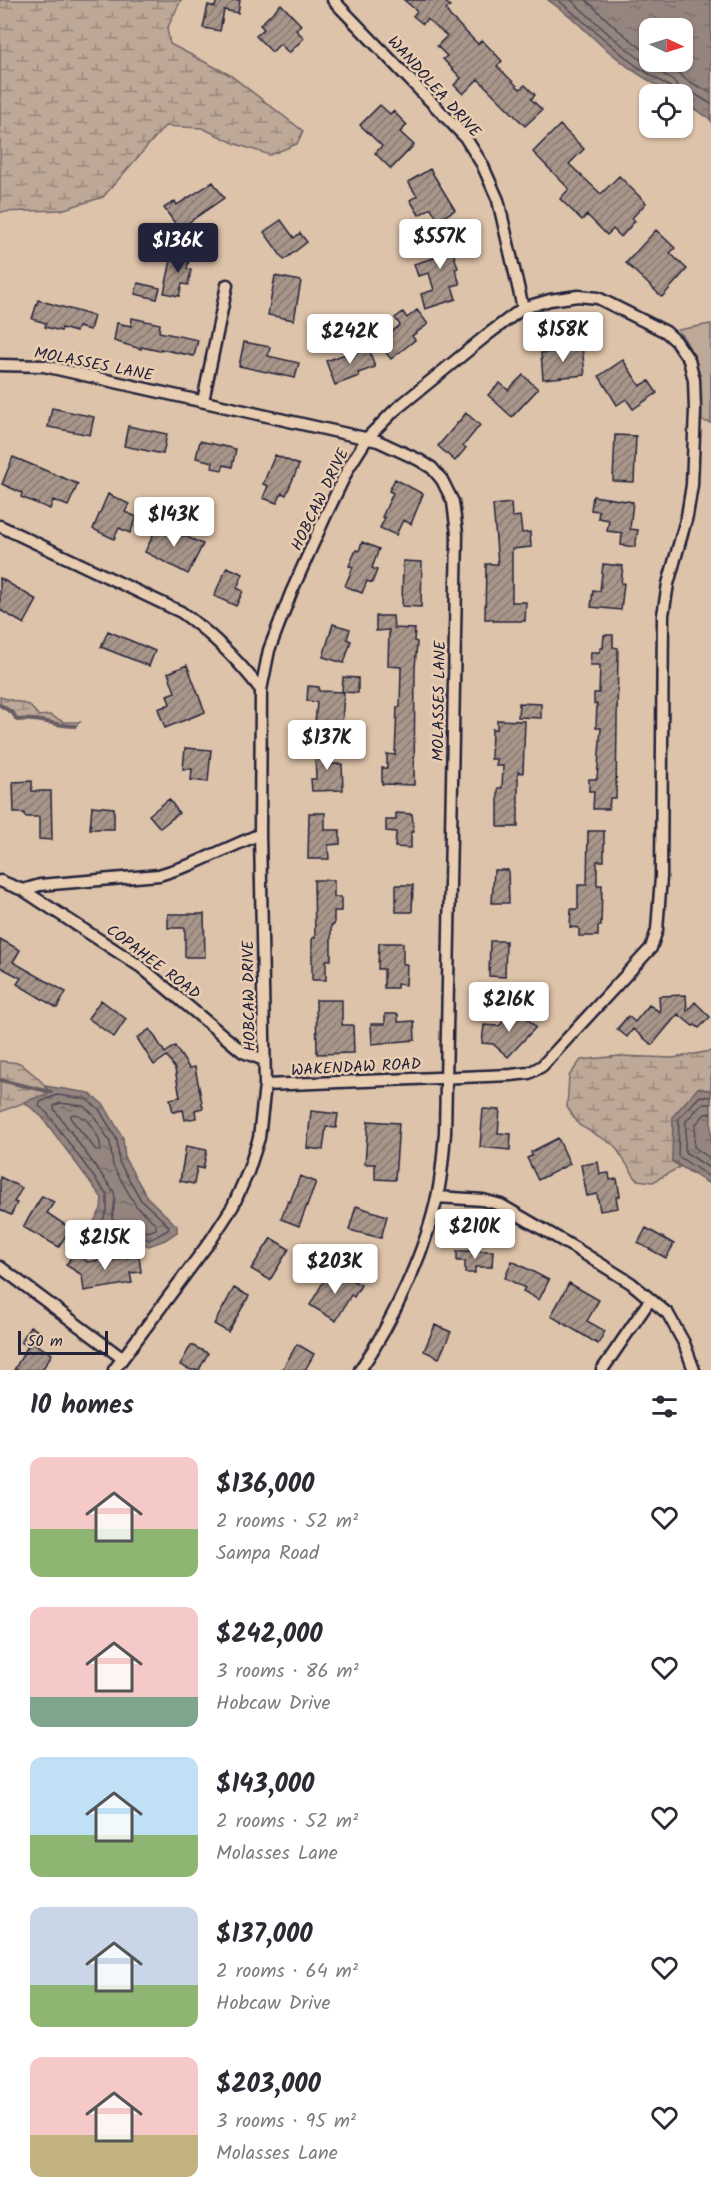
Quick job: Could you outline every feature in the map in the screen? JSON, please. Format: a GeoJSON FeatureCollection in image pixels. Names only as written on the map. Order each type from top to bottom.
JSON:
{"type":"FeatureCollection","features":[{"type":"Feature","properties":{"kind":"street","name":"WANDOLEA DRIVE"},"geometry":{"type":"LineString","coordinates":[[333,0],[465,137],[482,164],[498,200],[523,308]]}},
{"type":"Feature","properties":{"kind":"street"},"geometry":{"type":"LineString","coordinates":[[203,401],[227,285]]}},
{"type":"Feature","properties":{"kind":"street","name":"HOBCAW DRIVE"},"geometry":{"type":"LineString","coordinates":[[114,1370],[211,1240],[233,1206],[248,1172],[259,1138],[265,1085],[260,834],[261,690],[269,650],[324,517],[349,467],[368,437],[395,410],[462,354],[523,308],[550,300],[578,296],[598,298],[666,332],[676,341],[689,360],[694,380],[692,485],[682,539],[668,584],[663,615],[657,930],[651,948],[542,1066],[529,1073],[448,1077]]}},
{"type":"Feature","properties":{"kind":"street","name":"MOLASSES LANE"},"geometry":{"type":"LineString","coordinates":[[0,365],[45,366],[333,432],[368,437],[432,468],[442,480],[456,512],[446,1133],[437,1197],[424,1243],[397,1305],[360,1370]]}},
{"type":"Feature","properties":{"kind":"street"},"geometry":{"type":"LineString","coordinates":[[0,526],[181,612],[225,648],[261,690]]}},
{"type":"Feature","properties":{"kind":"street"},"geometry":{"type":"LineString","coordinates":[[22,890],[40,885],[159,875],[190,865],[260,834]]}},
{"type":"Feature","properties":{"kind":"street","name":"COPAHEE ROAD"},"geometry":{"type":"LineString","coordinates":[[0,881],[22,890],[141,967],[243,1052],[264,1060]]}},
{"type":"Feature","properties":{"kind":"street","name":"WAKENDAW ROAD"},"geometry":{"type":"LineString","coordinates":[[265,1085],[448,1077]]}},
{"type":"Feature","properties":{"kind":"street"},"geometry":{"type":"LineString","coordinates":[[437,1197],[483,1200],[501,1205],[631,1284],[668,1314],[684,1343],[694,1370]]}},
{"type":"Feature","properties":{"kind":"street"},"geometry":{"type":"LineString","coordinates":[[0,1267],[122,1358]]}},
{"type":"Feature","properties":{"kind":"street"},"geometry":{"type":"LineString","coordinates":[[602,1370],[650,1300]]}},
{"type":"Feature","properties":{"kind":"green space"},"geometry":{"type":"Polygon","coordinates":[[[0,0],[181,0],[167,29],[170,44],[230,75],[303,131],[297,144],[270,155],[236,144],[202,128],[165,126],[103,197],[61,210],[0,212],[0,0]]]}},
{"type":"Feature","properties":{"kind":"green space"},"geometry":{"type":"Polygon","coordinates":[[[711,324],[711,423],[702,421],[700,384],[696,363],[678,330],[711,324]]]}},
{"type":"Feature","properties":{"kind":"green space"},"geometry":{"type":"Polygon","coordinates":[[[0,697],[29,705],[39,716],[50,715],[64,722],[80,722],[75,726],[17,720],[5,706],[0,705],[0,697]]]}},
{"type":"Feature","properties":{"kind":"green space"},"geometry":{"type":"Polygon","coordinates":[[[711,1051],[711,1091],[698,1088],[672,1161],[680,1167],[653,1182],[637,1180],[614,1145],[579,1125],[567,1107],[569,1076],[581,1060],[619,1056],[673,1058],[711,1051]]]}},
{"type":"Feature","properties":{"kind":"green space"},"geometry":{"type":"Polygon","coordinates":[[[0,1061],[20,1063],[51,1092],[0,1112],[0,1061]]]}},
{"type":"Feature","properties":{"kind":"water"},"geometry":{"type":"Polygon","coordinates":[[[548,0],[711,0],[711,121],[693,108],[693,84],[654,84],[602,46],[571,17],[548,0]]]}},
{"type":"Feature","properties":{"kind":"water"},"geometry":{"type":"Polygon","coordinates":[[[45,1086],[89,1093],[104,1105],[123,1138],[125,1159],[147,1197],[177,1226],[177,1232],[149,1246],[128,1238],[96,1231],[93,1223],[101,1209],[102,1198],[42,1117],[24,1102],[50,1093],[45,1086]]]}},
{"type":"Feature","properties":{"kind":"water"},"geometry":{"type":"Polygon","coordinates":[[[698,1088],[711,1091],[711,1185],[672,1161],[673,1116],[698,1088]]]}},
{"type":"Feature","properties":{"kind":"building"},"geometry":{"type":"Polygon","coordinates":[[[217,0],[240,0],[238,13],[224,10],[220,31],[203,28],[208,5],[215,7],[217,0]]]}},
{"type":"Feature","properties":{"kind":"building"},"geometry":{"type":"Polygon","coordinates":[[[404,0],[443,0],[450,6],[446,10],[450,16],[478,44],[482,40],[502,61],[497,66],[520,89],[525,85],[535,95],[531,99],[542,110],[525,126],[478,79],[463,94],[454,85],[461,78],[443,59],[447,56],[437,46],[447,36],[427,19],[423,24],[413,16],[417,11],[404,0]]]}},
{"type":"Feature","properties":{"kind":"building"},"geometry":{"type":"Polygon","coordinates":[[[281,4],[301,25],[296,30],[304,38],[289,53],[280,44],[272,52],[256,36],[264,29],[260,25],[281,4]]]}},
{"type":"Feature","properties":{"kind":"building"},"geometry":{"type":"Polygon","coordinates":[[[380,105],[390,114],[393,111],[407,125],[400,132],[414,145],[391,169],[375,153],[382,146],[360,125],[380,105]]]}},
{"type":"Feature","properties":{"kind":"building"},"geometry":{"type":"Polygon","coordinates":[[[560,125],[584,149],[569,164],[601,194],[619,176],[646,203],[632,218],[635,221],[621,237],[613,229],[607,235],[587,215],[582,220],[560,199],[569,189],[533,152],[560,125]]]}},
{"type":"Feature","properties":{"kind":"building"},"geometry":{"type":"Polygon","coordinates":[[[430,169],[455,210],[438,220],[431,208],[419,215],[410,200],[417,196],[408,182],[430,169]]]}},
{"type":"Feature","properties":{"kind":"building"},"geometry":{"type":"Polygon","coordinates":[[[213,182],[224,198],[179,229],[164,208],[175,201],[177,205],[213,182]]]}},
{"type":"Feature","properties":{"kind":"building"},"geometry":{"type":"Polygon","coordinates":[[[281,220],[294,238],[300,233],[307,242],[284,260],[264,232],[281,220]]]}},
{"type":"Feature","properties":{"kind":"building"},"geometry":{"type":"Polygon","coordinates":[[[431,228],[445,228],[458,268],[455,269],[460,284],[452,286],[456,299],[425,309],[421,294],[434,290],[429,273],[418,276],[414,264],[440,256],[425,232],[431,228]]]}},
{"type":"Feature","properties":{"kind":"building"},"geometry":{"type":"Polygon","coordinates":[[[656,230],[675,248],[670,253],[687,269],[662,297],[626,263],[656,230]]]}},
{"type":"Feature","properties":{"kind":"building"},"geometry":{"type":"Polygon","coordinates":[[[173,251],[190,255],[187,269],[191,270],[188,285],[182,284],[179,296],[164,293],[173,251]]]}},
{"type":"Feature","properties":{"kind":"building"},"geometry":{"type":"Polygon","coordinates":[[[275,276],[301,281],[294,320],[268,315],[275,276]]]}},
{"type":"Feature","properties":{"kind":"building"},"geometry":{"type":"Polygon","coordinates":[[[138,283],[160,288],[157,299],[135,294],[138,283]]]}},
{"type":"Feature","properties":{"kind":"building"},"geometry":{"type":"Polygon","coordinates":[[[38,300],[94,316],[90,330],[78,327],[76,332],[62,328],[61,331],[45,327],[46,323],[32,319],[38,300]]]}},
{"type":"Feature","properties":{"kind":"building"},"geometry":{"type":"Polygon","coordinates":[[[417,310],[428,324],[412,336],[415,340],[391,359],[378,343],[400,325],[395,318],[403,312],[407,318],[417,310]]]}},
{"type":"Feature","properties":{"kind":"building"},"geometry":{"type":"Polygon","coordinates":[[[132,318],[160,324],[159,332],[198,340],[194,356],[160,349],[160,351],[141,347],[141,349],[114,341],[117,323],[131,326],[132,318]]]}},
{"type":"Feature","properties":{"kind":"building"},"geometry":{"type":"Polygon","coordinates":[[[244,342],[270,347],[268,356],[299,363],[295,378],[239,366],[244,342]]]}},
{"type":"Feature","properties":{"kind":"building"},"geometry":{"type":"Polygon","coordinates":[[[368,346],[375,367],[335,385],[326,361],[368,346]]]}},
{"type":"Feature","properties":{"kind":"building"},"geometry":{"type":"Polygon","coordinates":[[[582,346],[585,375],[543,379],[541,353],[566,351],[566,348],[582,346]]]}},
{"type":"Feature","properties":{"kind":"building"},"geometry":{"type":"Polygon","coordinates":[[[623,360],[640,386],[649,381],[657,393],[633,409],[626,399],[617,405],[599,376],[623,360]]]}},
{"type":"Feature","properties":{"kind":"building"},"geometry":{"type":"Polygon","coordinates":[[[523,375],[538,389],[512,417],[488,395],[500,383],[508,390],[523,375]]]}},
{"type":"Feature","properties":{"kind":"building"},"geometry":{"type":"Polygon","coordinates":[[[52,408],[94,417],[90,435],[48,427],[52,408]]]}},
{"type":"Feature","properties":{"kind":"building"},"geometry":{"type":"Polygon","coordinates":[[[466,413],[480,425],[463,446],[466,448],[455,461],[438,446],[466,413]]]}},
{"type":"Feature","properties":{"kind":"building"},"geometry":{"type":"Polygon","coordinates":[[[128,426],[167,434],[163,454],[124,446],[128,426]]]}},
{"type":"Feature","properties":{"kind":"building"},"geometry":{"type":"Polygon","coordinates":[[[615,435],[636,436],[634,482],[613,481],[615,435]]]}},
{"type":"Feature","properties":{"kind":"building"},"geometry":{"type":"Polygon","coordinates":[[[200,441],[236,449],[232,467],[224,465],[222,470],[212,468],[213,462],[196,458],[200,441]]]}},
{"type":"Feature","properties":{"kind":"building"},"geometry":{"type":"Polygon","coordinates":[[[275,455],[299,465],[286,495],[282,493],[277,503],[263,498],[268,486],[263,484],[275,455]]]}},
{"type":"Feature","properties":{"kind":"building"},"geometry":{"type":"Polygon","coordinates":[[[13,457],[78,484],[68,506],[53,500],[50,509],[21,497],[22,493],[2,484],[13,457]]]}},
{"type":"Feature","properties":{"kind":"building"},"geometry":{"type":"Polygon","coordinates":[[[395,479],[423,494],[411,524],[403,520],[396,535],[380,528],[385,518],[382,517],[393,493],[389,491],[395,479]]]}},
{"type":"Feature","properties":{"kind":"building"},"geometry":{"type":"Polygon","coordinates":[[[108,494],[129,504],[125,512],[137,517],[130,533],[119,528],[114,539],[93,529],[108,494]]]}},
{"type":"Feature","properties":{"kind":"building"},"geometry":{"type":"Polygon","coordinates":[[[593,496],[633,502],[630,529],[638,530],[635,547],[621,545],[622,533],[607,531],[609,520],[598,518],[599,511],[591,510],[593,496]]]}},
{"type":"Feature","properties":{"kind":"building"},"geometry":{"type":"Polygon","coordinates":[[[511,503],[512,517],[520,516],[522,533],[530,532],[531,547],[512,549],[512,602],[526,602],[525,621],[493,621],[493,619],[485,619],[486,564],[498,564],[493,505],[511,503]]]}},
{"type":"Feature","properties":{"kind":"building"},"geometry":{"type":"Polygon","coordinates":[[[160,521],[173,528],[171,530],[203,544],[188,574],[145,552],[160,521]]]}},
{"type":"Feature","properties":{"kind":"building"},"geometry":{"type":"Polygon","coordinates":[[[362,542],[379,549],[372,568],[377,570],[372,583],[367,581],[362,593],[345,586],[353,567],[349,566],[362,542]]]}},
{"type":"Feature","properties":{"kind":"building"},"geometry":{"type":"Polygon","coordinates":[[[403,561],[422,562],[421,607],[402,606],[403,561]]]}},
{"type":"Feature","properties":{"kind":"building"},"geometry":{"type":"Polygon","coordinates":[[[603,564],[623,566],[621,610],[591,607],[593,590],[600,591],[603,564]]]}},
{"type":"Feature","properties":{"kind":"building"},"geometry":{"type":"Polygon","coordinates":[[[227,567],[243,574],[237,588],[243,591],[236,606],[214,596],[227,567]]]}},
{"type":"Feature","properties":{"kind":"building"},"geometry":{"type":"Polygon","coordinates":[[[0,578],[37,600],[24,624],[0,610],[0,578]]]}},
{"type":"Feature","properties":{"kind":"building"},"geometry":{"type":"Polygon","coordinates":[[[376,616],[393,616],[394,628],[415,629],[414,641],[417,642],[414,785],[382,784],[382,768],[387,768],[387,754],[395,755],[401,667],[388,666],[389,630],[376,631],[376,616]]]}},
{"type":"Feature","properties":{"kind":"building"},"geometry":{"type":"Polygon","coordinates":[[[333,624],[350,629],[347,639],[351,641],[344,663],[323,657],[333,624]]]}},
{"type":"Feature","properties":{"kind":"building"},"geometry":{"type":"Polygon","coordinates":[[[108,631],[155,651],[149,666],[101,647],[108,631]]]}},
{"type":"Feature","properties":{"kind":"building"},"geometry":{"type":"Polygon","coordinates":[[[604,635],[613,635],[613,647],[618,648],[616,798],[610,798],[609,809],[593,809],[594,791],[589,791],[589,779],[597,779],[601,728],[596,728],[597,704],[594,704],[594,693],[599,693],[600,665],[590,665],[591,652],[600,652],[600,648],[603,648],[604,635]]]}},
{"type":"Feature","properties":{"kind":"building"},"geometry":{"type":"Polygon","coordinates":[[[187,665],[205,712],[165,728],[158,709],[170,704],[167,695],[175,692],[168,673],[187,665]]]}},
{"type":"Feature","properties":{"kind":"building"},"geometry":{"type":"Polygon","coordinates":[[[343,677],[358,678],[358,693],[342,692],[343,677]]]}},
{"type":"Feature","properties":{"kind":"building"},"geometry":{"type":"Polygon","coordinates":[[[308,686],[319,687],[319,691],[344,692],[342,724],[315,723],[317,702],[307,701],[308,686]]]}},
{"type":"Feature","properties":{"kind":"building"},"geometry":{"type":"Polygon","coordinates":[[[519,703],[541,704],[541,718],[518,717],[519,703]]]}},
{"type":"Feature","properties":{"kind":"building"},"geometry":{"type":"Polygon","coordinates":[[[497,720],[525,721],[523,773],[518,772],[518,827],[498,827],[498,788],[502,788],[503,766],[496,766],[497,759],[491,759],[492,729],[497,729],[497,720]]]}},
{"type":"Feature","properties":{"kind":"building"},"geometry":{"type":"Polygon","coordinates":[[[318,743],[331,743],[331,764],[342,764],[343,790],[312,791],[311,779],[316,779],[315,753],[319,753],[318,743]]]}},
{"type":"Feature","properties":{"kind":"building"},"geometry":{"type":"Polygon","coordinates":[[[185,748],[211,750],[208,782],[191,780],[192,769],[183,769],[185,748]]]}},
{"type":"Feature","properties":{"kind":"building"},"geometry":{"type":"Polygon","coordinates":[[[32,781],[32,791],[51,791],[52,840],[39,839],[39,817],[25,817],[24,813],[14,813],[13,782],[32,781]]]}},
{"type":"Feature","properties":{"kind":"building"},"geometry":{"type":"Polygon","coordinates":[[[169,799],[179,813],[160,828],[149,815],[169,799]]]}},
{"type":"Feature","properties":{"kind":"building"},"geometry":{"type":"Polygon","coordinates":[[[92,806],[114,808],[114,829],[90,829],[92,806]]]}},
{"type":"Feature","properties":{"kind":"building"},"geometry":{"type":"Polygon","coordinates":[[[309,813],[325,813],[325,830],[340,830],[340,844],[328,845],[329,859],[308,859],[309,813]]]}},
{"type":"Feature","properties":{"kind":"building"},"geometry":{"type":"Polygon","coordinates":[[[396,813],[412,814],[414,832],[411,832],[411,848],[395,847],[396,832],[386,831],[386,820],[396,820],[396,813]]]}},
{"type":"Feature","properties":{"kind":"building"},"geometry":{"type":"Polygon","coordinates":[[[588,831],[604,831],[604,861],[597,861],[597,885],[602,885],[601,926],[598,926],[598,936],[579,936],[579,928],[570,927],[571,909],[578,909],[578,885],[587,885],[588,831]]]}},
{"type":"Feature","properties":{"kind":"building"},"geometry":{"type":"Polygon","coordinates":[[[494,870],[508,870],[509,903],[492,903],[494,870]]]}},
{"type":"Feature","properties":{"kind":"building"},"geometry":{"type":"Polygon","coordinates":[[[314,880],[334,880],[334,897],[341,897],[341,911],[334,911],[334,925],[331,925],[331,960],[326,960],[326,980],[312,980],[312,938],[315,938],[314,880]]]}},
{"type":"Feature","properties":{"kind":"building"},"geometry":{"type":"Polygon","coordinates":[[[396,885],[413,885],[412,912],[396,912],[396,885]]]}},
{"type":"Feature","properties":{"kind":"building"},"geometry":{"type":"Polygon","coordinates":[[[168,914],[204,914],[205,957],[185,957],[185,928],[168,928],[168,914]]]}},
{"type":"Feature","properties":{"kind":"building"},"geometry":{"type":"Polygon","coordinates":[[[0,939],[20,950],[13,962],[66,992],[57,1008],[17,984],[21,978],[0,967],[0,939]]]}},
{"type":"Feature","properties":{"kind":"building"},"geometry":{"type":"Polygon","coordinates":[[[490,941],[506,941],[505,977],[489,976],[490,941]]]}},
{"type":"Feature","properties":{"kind":"building"},"geometry":{"type":"Polygon","coordinates":[[[379,943],[403,943],[403,964],[407,964],[406,985],[397,984],[397,988],[384,988],[384,969],[378,969],[379,943]]]}},
{"type":"Feature","properties":{"kind":"building"},"geometry":{"type":"Polygon","coordinates":[[[686,995],[687,1011],[695,1002],[710,1017],[699,1028],[678,1014],[652,1045],[633,1029],[627,1037],[617,1029],[628,1016],[635,1022],[649,1005],[660,1012],[659,996],[686,995]]]}},
{"type":"Feature","properties":{"kind":"building"},"geometry":{"type":"Polygon","coordinates":[[[101,1000],[126,1019],[114,1037],[88,1018],[101,1000]]]}},
{"type":"Feature","properties":{"kind":"building"},"geometry":{"type":"Polygon","coordinates":[[[316,1000],[342,1000],[342,1025],[353,1025],[354,1053],[317,1054],[316,1000]]]}},
{"type":"Feature","properties":{"kind":"building"},"geometry":{"type":"Polygon","coordinates":[[[516,1008],[536,1027],[508,1057],[493,1044],[482,1043],[484,1025],[499,1026],[516,1008]]]}},
{"type":"Feature","properties":{"kind":"building"},"geometry":{"type":"Polygon","coordinates":[[[385,1014],[398,1014],[398,1022],[414,1021],[415,1040],[372,1044],[371,1024],[385,1024],[385,1014]]]}},
{"type":"Feature","properties":{"kind":"building"},"geometry":{"type":"Polygon","coordinates":[[[150,1029],[165,1053],[175,1046],[189,1068],[195,1067],[203,1108],[195,1110],[196,1118],[185,1120],[183,1110],[173,1112],[170,1099],[180,1097],[175,1069],[167,1056],[154,1065],[137,1038],[150,1029]]]}},
{"type":"Feature","properties":{"kind":"building"},"geometry":{"type":"Polygon","coordinates":[[[483,1109],[500,1110],[498,1133],[511,1134],[510,1150],[480,1147],[483,1109]]]}},
{"type":"Feature","properties":{"kind":"building"},"geometry":{"type":"Polygon","coordinates":[[[311,1111],[338,1114],[336,1128],[326,1127],[323,1150],[307,1148],[311,1111]]]}},
{"type":"Feature","properties":{"kind":"building"},"geometry":{"type":"Polygon","coordinates":[[[368,1121],[399,1123],[395,1180],[375,1179],[375,1164],[365,1164],[368,1121]]]}},
{"type":"Feature","properties":{"kind":"building"},"geometry":{"type":"Polygon","coordinates":[[[558,1138],[570,1164],[538,1180],[527,1158],[532,1156],[531,1152],[558,1138]]]}},
{"type":"Feature","properties":{"kind":"building"},"geometry":{"type":"Polygon","coordinates":[[[186,1146],[207,1150],[203,1169],[197,1167],[194,1184],[180,1181],[186,1146]]]}},
{"type":"Feature","properties":{"kind":"building"},"geometry":{"type":"Polygon","coordinates":[[[598,1162],[600,1174],[609,1173],[610,1180],[617,1179],[620,1196],[616,1197],[618,1208],[600,1211],[597,1194],[587,1196],[581,1165],[598,1162]]]}},
{"type":"Feature","properties":{"kind":"building"},"geometry":{"type":"Polygon","coordinates":[[[300,1176],[316,1182],[299,1226],[281,1219],[300,1176]]]}},
{"type":"Feature","properties":{"kind":"building"},"geometry":{"type":"Polygon","coordinates":[[[0,1177],[22,1188],[14,1202],[17,1203],[11,1215],[0,1210],[0,1177]]]}},
{"type":"Feature","properties":{"kind":"building"},"geometry":{"type":"Polygon","coordinates":[[[42,1196],[54,1202],[47,1213],[70,1228],[59,1247],[23,1227],[42,1196]]]}},
{"type":"Feature","properties":{"kind":"building"},"geometry":{"type":"Polygon","coordinates":[[[356,1206],[387,1216],[381,1238],[349,1230],[356,1206]]]}},
{"type":"Feature","properties":{"kind":"building"},"geometry":{"type":"Polygon","coordinates":[[[646,1228],[674,1244],[666,1258],[638,1243],[646,1228]]]}},
{"type":"Feature","properties":{"kind":"building"},"geometry":{"type":"Polygon","coordinates":[[[271,1238],[289,1249],[270,1280],[251,1269],[271,1238]]]}},
{"type":"Feature","properties":{"kind":"building"},"geometry":{"type":"Polygon","coordinates":[[[457,1251],[493,1251],[492,1267],[475,1267],[475,1273],[465,1273],[465,1261],[457,1261],[457,1251]]]}},
{"type":"Feature","properties":{"kind":"building"},"geometry":{"type":"Polygon","coordinates":[[[74,1253],[88,1262],[139,1256],[141,1272],[130,1273],[132,1283],[84,1291],[82,1275],[66,1265],[74,1253]]]}},
{"type":"Feature","properties":{"kind":"building"},"geometry":{"type":"Polygon","coordinates":[[[512,1261],[549,1280],[539,1300],[523,1291],[525,1288],[505,1278],[512,1261]]]}},
{"type":"Feature","properties":{"kind":"building"},"geometry":{"type":"Polygon","coordinates":[[[333,1270],[361,1285],[354,1297],[351,1295],[336,1321],[310,1305],[333,1270]]]}},
{"type":"Feature","properties":{"kind":"building"},"geometry":{"type":"Polygon","coordinates":[[[569,1283],[599,1300],[587,1321],[605,1331],[598,1344],[551,1316],[569,1283]]]}},
{"type":"Feature","properties":{"kind":"building"},"geometry":{"type":"Polygon","coordinates":[[[234,1288],[249,1296],[228,1332],[214,1324],[234,1288]]]}},
{"type":"Feature","properties":{"kind":"building"},"geometry":{"type":"Polygon","coordinates":[[[435,1325],[451,1332],[439,1358],[424,1351],[435,1325]]]}},
{"type":"Feature","properties":{"kind":"building"},"geometry":{"type":"Polygon","coordinates":[[[30,1326],[41,1333],[35,1344],[52,1354],[42,1370],[14,1370],[28,1346],[21,1342],[30,1326]]]}},
{"type":"Feature","properties":{"kind":"building"},"geometry":{"type":"Polygon","coordinates":[[[297,1344],[314,1354],[305,1370],[282,1370],[297,1344]]]}},
{"type":"Feature","properties":{"kind":"building"},"geometry":{"type":"Polygon","coordinates":[[[191,1345],[208,1353],[199,1370],[191,1370],[180,1365],[191,1345]]]}},
{"type":"Feature","properties":{"kind":"waterway"},"geometry":{"type":"LineString","coordinates":[[0,705],[13,713],[17,720],[75,726]]}},
{"type":"Feature","properties":{"kind":"waterway"},"geometry":{"type":"LineString","coordinates":[[0,1080],[51,1092]]}}]}
